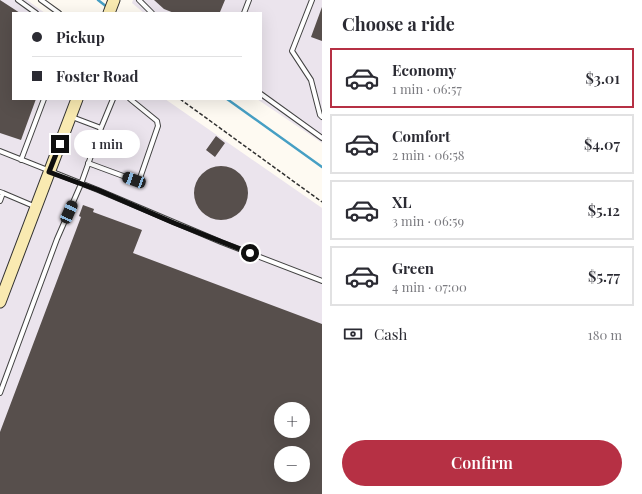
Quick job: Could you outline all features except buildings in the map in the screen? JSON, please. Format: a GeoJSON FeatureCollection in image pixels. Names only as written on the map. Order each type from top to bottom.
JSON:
{"type":"FeatureCollection","features":[{"type":"Feature","properties":{"kind":"street"},"geometry":{"type":"LineString","coordinates":[[109,12],[114,0]]}},
{"type":"Feature","properties":{"kind":"street"},"geometry":{"type":"LineString","coordinates":[[0,302],[77,100]]}},
{"type":"Feature","properties":{"kind":"lane"},"geometry":{"type":"LineString","coordinates":[[18,0],[35,12]]}},
{"type":"Feature","properties":{"kind":"lane"},"geometry":{"type":"LineString","coordinates":[[41,0],[58,12]]}},
{"type":"Feature","properties":{"kind":"lane"},"geometry":{"type":"LineString","coordinates":[[139,0],[151,12]]}},
{"type":"Feature","properties":{"kind":"lane"},"geometry":{"type":"LineString","coordinates":[[244,12],[249,0]]}},
{"type":"Feature","properties":{"kind":"lane"},"geometry":{"type":"LineString","coordinates":[[312,0],[292,51],[311,80],[320,116],[322,117]]}},
{"type":"Feature","properties":{"kind":"lane"},"geometry":{"type":"LineString","coordinates":[[262,95],[322,138]]}},
{"type":"Feature","properties":{"kind":"lane"},"geometry":{"type":"LineString","coordinates":[[21,160],[44,100]]}},
{"type":"Feature","properties":{"kind":"lane"},"geometry":{"type":"LineString","coordinates":[[0,393],[57,239],[81,184],[113,100]]}},
{"type":"Feature","properties":{"kind":"lane"},"geometry":{"type":"LineString","coordinates":[[88,163],[134,180],[140,178],[158,126],[157,121],[131,100]]}},
{"type":"Feature","properties":{"kind":"lane"},"geometry":{"type":"LineString","coordinates":[[70,117],[101,128]]}},
{"type":"Feature","properties":{"kind":"lane"},"geometry":{"type":"LineString","coordinates":[[0,152],[322,281]]}},
{"type":"Feature","properties":{"kind":"lane"},"geometry":{"type":"LineString","coordinates":[[0,202],[2,193],[36,207]]}},
{"type":"Feature","properties":{"kind":"path"},"geometry":{"type":"LineString","coordinates":[[181,100],[322,202]]}},
{"type":"Feature","properties":{"kind":"shaded area"},"geometry":{"type":"Polygon","coordinates":[[[0,0],[27,0],[44,12],[12,12],[12,100],[166,100],[322,208],[322,494],[0,494],[0,0]]]}},
{"type":"Feature","properties":{"kind":"shaded area"},"geometry":{"type":"Polygon","coordinates":[[[133,0],[322,0],[322,143],[258,100],[262,100],[262,12],[143,12],[132,3],[133,0]]]}},
{"type":"Feature","properties":{"kind":"waterway"},"geometry":{"type":"LineString","coordinates":[[98,0],[107,7]]}},
{"type":"Feature","properties":{"kind":"waterway"},"geometry":{"type":"LineString","coordinates":[[228,100],[322,167]]}},
{"type":"Feature","properties":{"kind":"route"},"geometry":{"type":"LineString","coordinates":[[60,144],[49,172],[98,190],[174,223],[250,253]]}}]}
